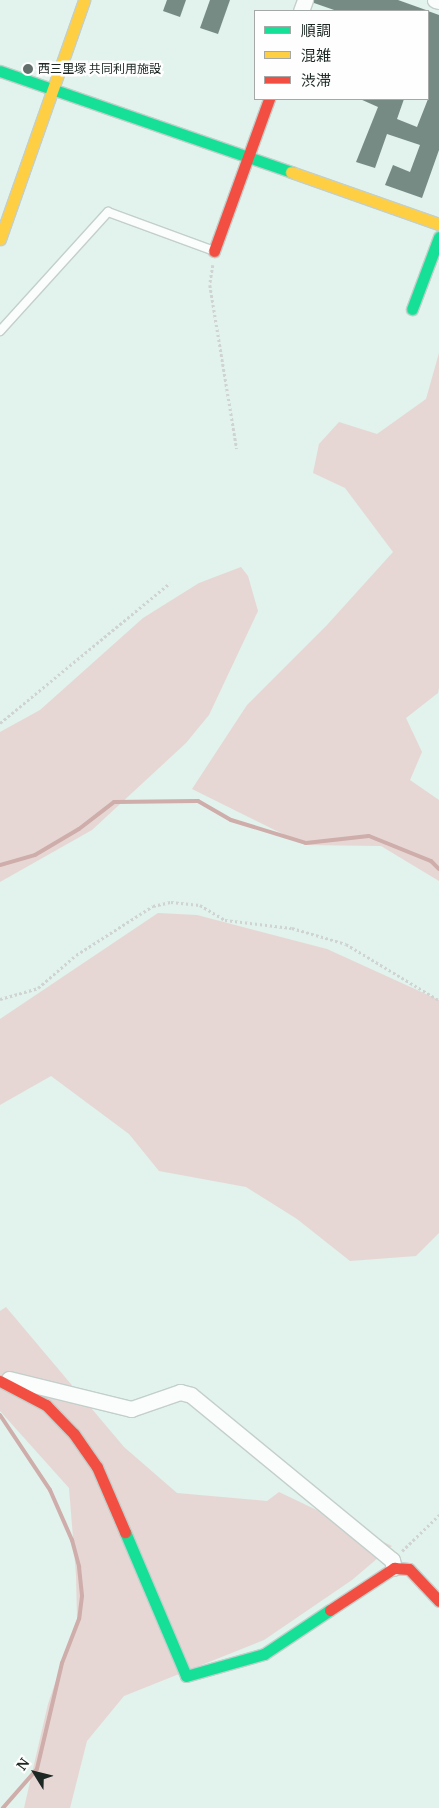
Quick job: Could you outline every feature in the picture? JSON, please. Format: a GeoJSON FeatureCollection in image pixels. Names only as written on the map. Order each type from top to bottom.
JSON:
{"type":"FeatureCollection","features":[{"type":"Feature","properties":{"kind":"street"},"geometry":{"type":"LineString","coordinates":[[0,239],[84,0]]}},
{"type":"Feature","properties":{"kind":"street"},"geometry":{"type":"LineString","coordinates":[[0,71],[439,224]]}},
{"type":"Feature","properties":{"kind":"street"},"geometry":{"type":"LineString","coordinates":[[214,250],[269,100]]}},
{"type":"Feature","properties":{"kind":"street"},"geometry":{"type":"LineString","coordinates":[[412,309],[439,236]]}},
{"type":"Feature","properties":{"kind":"street"},"geometry":{"type":"LineString","coordinates":[[0,1379],[131,1409],[180,1392],[191,1395],[393,1564],[409,1569],[439,1601]]}},
{"type":"Feature","properties":{"kind":"street"},"geometry":{"type":"LineString","coordinates":[[0,1379],[46,1405],[74,1434],[97,1467],[186,1676],[264,1654],[393,1564]]}},
{"type":"Feature","properties":{"kind":"lane"},"geometry":{"type":"LineString","coordinates":[[0,331],[108,212],[214,250]]}},
{"type":"Feature","properties":{"kind":"path"},"geometry":{"type":"LineString","coordinates":[[214,250],[210,285],[237,449]]}},
{"type":"Feature","properties":{"kind":"path"},"geometry":{"type":"LineString","coordinates":[[0,723],[170,583]]}},
{"type":"Feature","properties":{"kind":"path"},"geometry":{"type":"LineString","coordinates":[[0,999],[38,988],[76,955],[153,906],[171,902],[200,905],[225,920],[292,928],[346,944],[439,1000]]}},
{"type":"Feature","properties":{"kind":"path"},"geometry":{"type":"LineString","coordinates":[[393,1564],[439,1515]]}},
{"type":"Feature","properties":{"kind":"shaded area"},"geometry":{"type":"Polygon","coordinates":[[[439,353],[439,688],[438,693],[406,718],[422,752],[410,780],[439,800],[439,881],[381,846],[305,845],[192,789],[247,705],[327,625],[393,552],[345,488],[313,473],[319,444],[339,422],[377,434],[426,399],[439,353]]]}},
{"type":"Feature","properties":{"kind":"shaded area"},"geometry":{"type":"Polygon","coordinates":[[[241,567],[248,576],[258,611],[209,715],[186,743],[92,830],[0,882],[0,732],[40,710],[143,618],[199,583],[241,567]]]}},
{"type":"Feature","properties":{"kind":"shaded area"},"geometry":{"type":"Polygon","coordinates":[[[158,913],[197,915],[327,949],[439,1000],[439,1233],[416,1256],[350,1261],[297,1219],[246,1187],[159,1171],[129,1134],[51,1076],[0,1105],[0,1019],[158,913]]]}},
{"type":"Feature","properties":{"kind":"shaded area"},"geometry":{"type":"Polygon","coordinates":[[[6,1307],[124,1447],[177,1493],[267,1501],[279,1492],[392,1546],[352,1580],[264,1640],[124,1696],[87,1741],[70,1808],[24,1808],[48,1704],[77,1619],[76,1575],[69,1488],[0,1411],[0,1311],[6,1307]]]}},
{"type":"Feature","properties":{"kind":"building"},"geometry":{"type":"Polygon","coordinates":[[[167,0],[186,0],[180,17],[163,11],[167,0]]]}},
{"type":"Feature","properties":{"kind":"building"},"geometry":{"type":"Polygon","coordinates":[[[210,0],[230,0],[218,34],[200,28],[210,0]]]}},
{"type":"Feature","properties":{"kind":"building"},"geometry":{"type":"Polygon","coordinates":[[[314,0],[398,0],[426,10],[334,10],[314,3],[314,0]]]}},
{"type":"Feature","properties":{"kind":"building"},"geometry":{"type":"Polygon","coordinates":[[[429,11],[439,15],[439,150],[422,198],[385,185],[393,165],[410,172],[420,145],[387,134],[375,168],[356,162],[378,107],[362,100],[404,100],[397,119],[417,127],[429,100],[429,11]]]}},
{"type":"Feature","properties":{"kind":"waterway"},"geometry":{"type":"LineString","coordinates":[[0,865],[35,855],[79,829],[114,802],[198,801],[231,820],[306,843],[369,836],[431,861],[439,869]]}},
{"type":"Feature","properties":{"kind":"waterway"},"geometry":{"type":"LineString","coordinates":[[0,1415],[50,1490],[72,1540],[79,1567],[82,1596],[79,1619],[62,1663],[37,1769],[3,1808]]}},
{"type":"Feature","properties":{"kind":"traffic: fast"},"geometry":{"type":"LineString","coordinates":[[0,71],[291,172]]}},
{"type":"Feature","properties":{"kind":"traffic: fast"},"geometry":{"type":"LineString","coordinates":[[412,309],[439,237]]}},
{"type":"Feature","properties":{"kind":"traffic: fast"},"geometry":{"type":"LineString","coordinates":[[125,1532],[186,1676],[264,1654],[330,1610]]}},
{"type":"Feature","properties":{"kind":"traffic: slow"},"geometry":{"type":"LineString","coordinates":[[0,239],[84,0]]}},
{"type":"Feature","properties":{"kind":"traffic: slow"},"geometry":{"type":"LineString","coordinates":[[291,172],[439,224]]}},
{"type":"Feature","properties":{"kind":"traffic: jam"},"geometry":{"type":"LineString","coordinates":[[214,251],[269,100]]}},
{"type":"Feature","properties":{"kind":"traffic: jam"},"geometry":{"type":"LineString","coordinates":[[0,1381],[46,1405],[74,1434],[97,1467],[125,1532]]}},
{"type":"Feature","properties":{"kind":"traffic: jam"},"geometry":{"type":"LineString","coordinates":[[330,1610],[394,1568],[409,1569],[439,1601]]}},
{"type":"Feature","properties":{"kind":"place","name":"西三里塚 共同利用施設"},"geometry":{"type":"Point","coordinates":[28,69]}}]}
